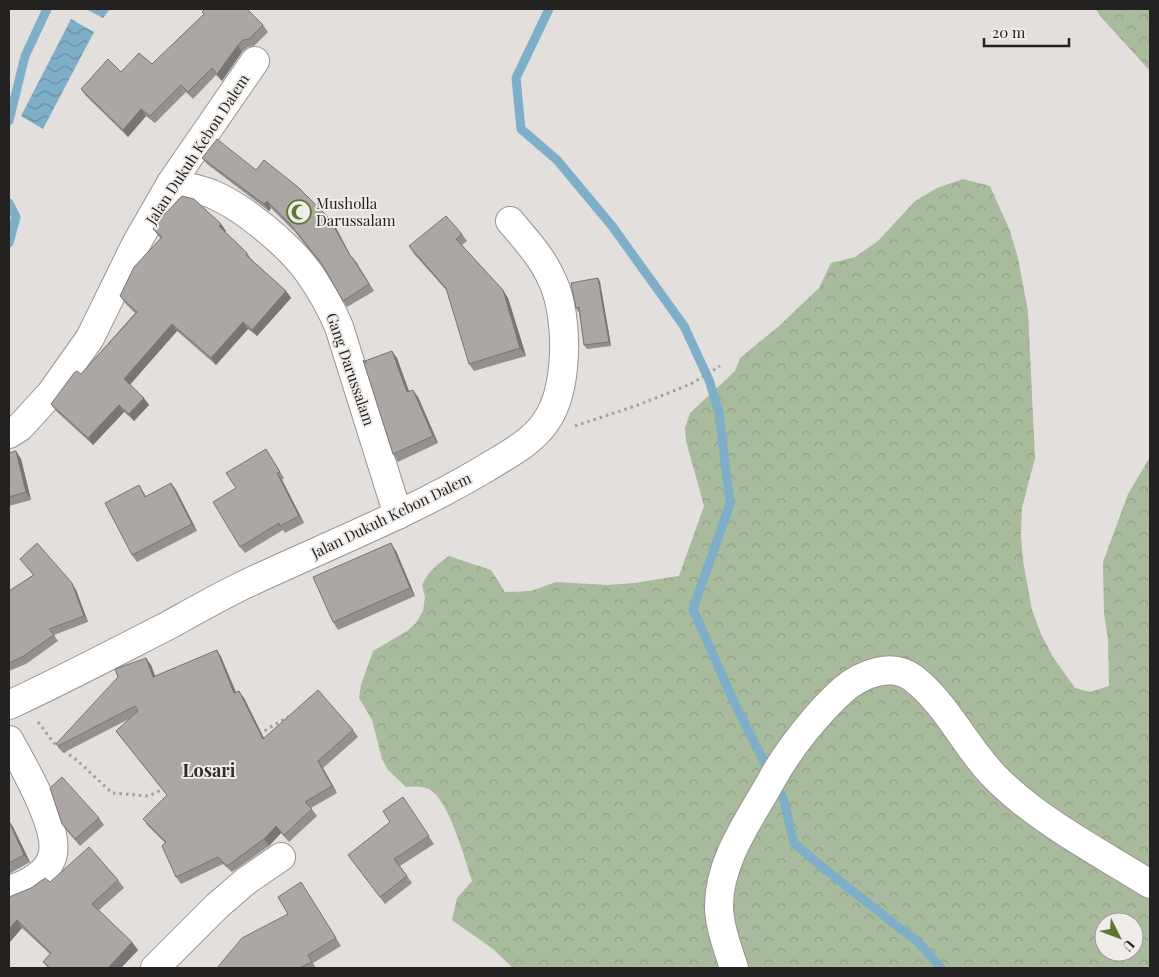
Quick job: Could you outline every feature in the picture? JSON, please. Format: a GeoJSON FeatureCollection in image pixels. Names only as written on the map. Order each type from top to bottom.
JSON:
{"type":"FeatureCollection","features":[{"type":"Feature","properties":{"kind":"street","name":"Jalan Dukuh Kebon Dalem"},"geometry":{"type":"LineString","coordinates":[[9,434],[20,427],[51,393],[90,338],[136,244],[171,183],[255,61]]}},
{"type":"Feature","properties":{"kind":"street","name":"Gang Darussalam"},"geometry":{"type":"LineString","coordinates":[[171,183],[211,194],[229,203],[268,232],[308,272],[332,310],[339,327],[398,515]]}},
{"type":"Feature","properties":{"kind":"street","name":"Jalan Dukuh Kebon Dalem"},"geometry":{"type":"LineString","coordinates":[[20,700],[248,583],[398,515],[468,478],[534,436],[554,410],[562,379],[565,345],[563,320],[554,283],[550,275],[538,253],[510,221]]}},
{"type":"Feature","properties":{"kind":"street"},"geometry":{"type":"LineString","coordinates":[[734,968],[723,931],[719,906],[730,856],[781,762],[818,716],[844,689],[863,677],[884,671],[899,670],[912,677],[933,697],[981,762],[1021,801],[1040,816],[1150,884]]}},
{"type":"Feature","properties":{"kind":"street"},"geometry":{"type":"LineString","coordinates":[[9,740],[24,768],[54,837],[54,854],[48,866],[37,877],[18,888],[9,890]]}},
{"type":"Feature","properties":{"kind":"street"},"geometry":{"type":"LineString","coordinates":[[155,968],[217,906],[246,881],[280,857]]}},
{"type":"Feature","properties":{"kind":"path"},"geometry":{"type":"LineString","coordinates":[[534,436],[576,426],[638,405],[691,384],[720,366]]}},
{"type":"Feature","properties":{"kind":"path"},"geometry":{"type":"LineString","coordinates":[[20,700],[54,743],[79,762],[112,793],[150,796],[166,787]]}},
{"type":"Feature","properties":{"kind":"path"},"geometry":{"type":"LineString","coordinates":[[256,736],[295,713]]}},
{"type":"Feature","properties":{"kind":"green space"},"geometry":{"type":"Polygon","coordinates":[[[1096,9],[1150,9],[1150,71],[1100,16],[1096,9]]]}},
{"type":"Feature","properties":{"kind":"green space"},"geometry":{"type":"Polygon","coordinates":[[[963,179],[990,186],[1010,231],[1018,258],[1028,311],[1035,458],[1022,508],[1021,535],[1023,561],[1032,610],[1041,634],[1053,657],[1075,688],[1090,692],[1109,686],[1108,639],[1104,614],[1103,562],[1128,494],[1150,457],[1150,968],[513,968],[493,949],[452,920],[457,898],[472,881],[450,817],[436,795],[426,788],[418,786],[406,787],[388,770],[382,759],[372,720],[359,698],[361,685],[373,651],[407,631],[416,623],[423,611],[425,597],[422,585],[433,569],[449,556],[491,570],[505,592],[531,591],[556,582],[608,585],[679,576],[704,506],[686,441],[685,428],[690,413],[735,371],[740,358],[779,326],[819,288],[831,263],[855,257],[878,241],[915,201],[937,188],[963,179]]]}},
{"type":"Feature","properties":{"kind":"water"},"geometry":{"type":"Polygon","coordinates":[[[86,9],[110,9],[103,18],[86,9]]]}},
{"type":"Feature","properties":{"kind":"water"},"geometry":{"type":"Polygon","coordinates":[[[71,19],[94,32],[43,129],[21,116],[71,19]]]}},
{"type":"Feature","properties":{"kind":"building"},"geometry":{"type":"Polygon","coordinates":[[[205,9],[247,9],[263,25],[249,39],[243,40],[238,45],[217,74],[212,68],[188,92],[181,85],[150,116],[141,109],[123,130],[81,89],[108,59],[121,72],[139,53],[152,64],[204,14],[202,12],[205,9]]]}},
{"type":"Feature","properties":{"kind":"building"},"geometry":{"type":"Polygon","coordinates":[[[217,139],[256,170],[264,160],[298,187],[329,218],[369,284],[343,301],[322,264],[291,225],[267,201],[264,204],[202,158],[217,139]]]}},
{"type":"Feature","properties":{"kind":"building"},"geometry":{"type":"Polygon","coordinates":[[[182,196],[194,199],[221,224],[219,226],[247,253],[246,255],[286,291],[252,330],[243,322],[211,358],[172,324],[124,379],[144,398],[129,414],[119,405],[88,438],[51,404],[74,373],[77,371],[81,374],[137,312],[120,296],[134,267],[162,237],[153,229],[158,221],[182,196]]]}},
{"type":"Feature","properties":{"kind":"building"},"geometry":{"type":"Polygon","coordinates":[[[446,216],[462,234],[456,239],[503,290],[520,348],[469,364],[446,288],[409,246],[446,216]]]}},
{"type":"Feature","properties":{"kind":"building"},"geometry":{"type":"Polygon","coordinates":[[[598,278],[609,342],[584,345],[579,307],[576,308],[571,283],[598,278]]]}},
{"type":"Feature","properties":{"kind":"building"},"geometry":{"type":"Polygon","coordinates":[[[392,351],[407,392],[413,390],[433,436],[393,454],[363,360],[367,364],[365,361],[392,351]]]}},
{"type":"Feature","properties":{"kind":"building"},"geometry":{"type":"Polygon","coordinates":[[[266,449],[280,472],[277,473],[299,516],[280,526],[279,523],[240,547],[213,502],[236,488],[226,473],[266,449]]]}},
{"type":"Feature","properties":{"kind":"building"},"geometry":{"type":"Polygon","coordinates":[[[16,451],[26,492],[9,497],[9,453],[16,451]]]}},
{"type":"Feature","properties":{"kind":"building"},"geometry":{"type":"Polygon","coordinates":[[[171,483],[192,524],[132,555],[105,503],[139,485],[145,497],[171,483]]]}},
{"type":"Feature","properties":{"kind":"building"},"geometry":{"type":"Polygon","coordinates":[[[37,543],[72,583],[84,616],[49,629],[54,635],[22,657],[9,663],[9,591],[34,575],[20,559],[37,543]]]}},
{"type":"Feature","properties":{"kind":"building"},"geometry":{"type":"Polygon","coordinates":[[[391,543],[410,588],[333,622],[313,577],[391,543]]]}},
{"type":"Feature","properties":{"kind":"building"},"geometry":{"type":"Polygon","coordinates":[[[217,650],[234,693],[239,691],[263,739],[318,690],[353,730],[318,761],[332,786],[305,802],[312,809],[284,835],[276,826],[264,839],[227,866],[218,857],[176,877],[162,846],[166,842],[143,819],[167,795],[116,731],[138,711],[135,706],[58,746],[56,744],[118,677],[115,669],[146,658],[153,677],[217,650]]]}},
{"type":"Feature","properties":{"kind":"building"},"geometry":{"type":"Polygon","coordinates":[[[62,777],[99,818],[75,839],[62,824],[50,788],[62,777]]]}},
{"type":"Feature","properties":{"kind":"building"},"geometry":{"type":"Polygon","coordinates":[[[403,797],[429,836],[394,859],[407,876],[380,897],[348,855],[390,822],[383,811],[403,797]]]}},
{"type":"Feature","properties":{"kind":"building"},"geometry":{"type":"Polygon","coordinates":[[[9,821],[24,855],[9,863],[9,821]]]}},
{"type":"Feature","properties":{"kind":"building"},"geometry":{"type":"Polygon","coordinates":[[[89,847],[118,880],[92,904],[132,942],[108,968],[50,968],[43,962],[51,953],[17,920],[9,929],[9,897],[31,888],[45,878],[50,882],[89,847]]]}},
{"type":"Feature","properties":{"kind":"building"},"geometry":{"type":"Polygon","coordinates":[[[301,882],[336,938],[308,955],[312,962],[299,968],[217,968],[242,938],[288,914],[278,897],[301,882]]]}},
{"type":"Feature","properties":{"kind":"waterway"},"geometry":{"type":"LineString","coordinates":[[9,121],[25,56],[47,9]]}},
{"type":"Feature","properties":{"kind":"waterway"},"geometry":{"type":"LineString","coordinates":[[549,9],[516,78],[521,129],[557,160],[612,226],[684,326],[709,380],[719,412],[730,504],[693,609],[733,700],[784,801],[794,843],[919,943],[941,968]]}},
{"type":"Feature","properties":{"kind":"waterway"},"geometry":{"type":"LineString","coordinates":[[9,203],[16,217],[9,243]]}},
{"type":"Feature","properties":{"kind":"place","name":"Musholla Darussalam"},"geometry":{"type":"Point","coordinates":[299,212]}},
{"type":"Feature","properties":{"kind":"district","name":"Losari"},"geometry":{"type":"Point","coordinates":[209,770]}}]}
